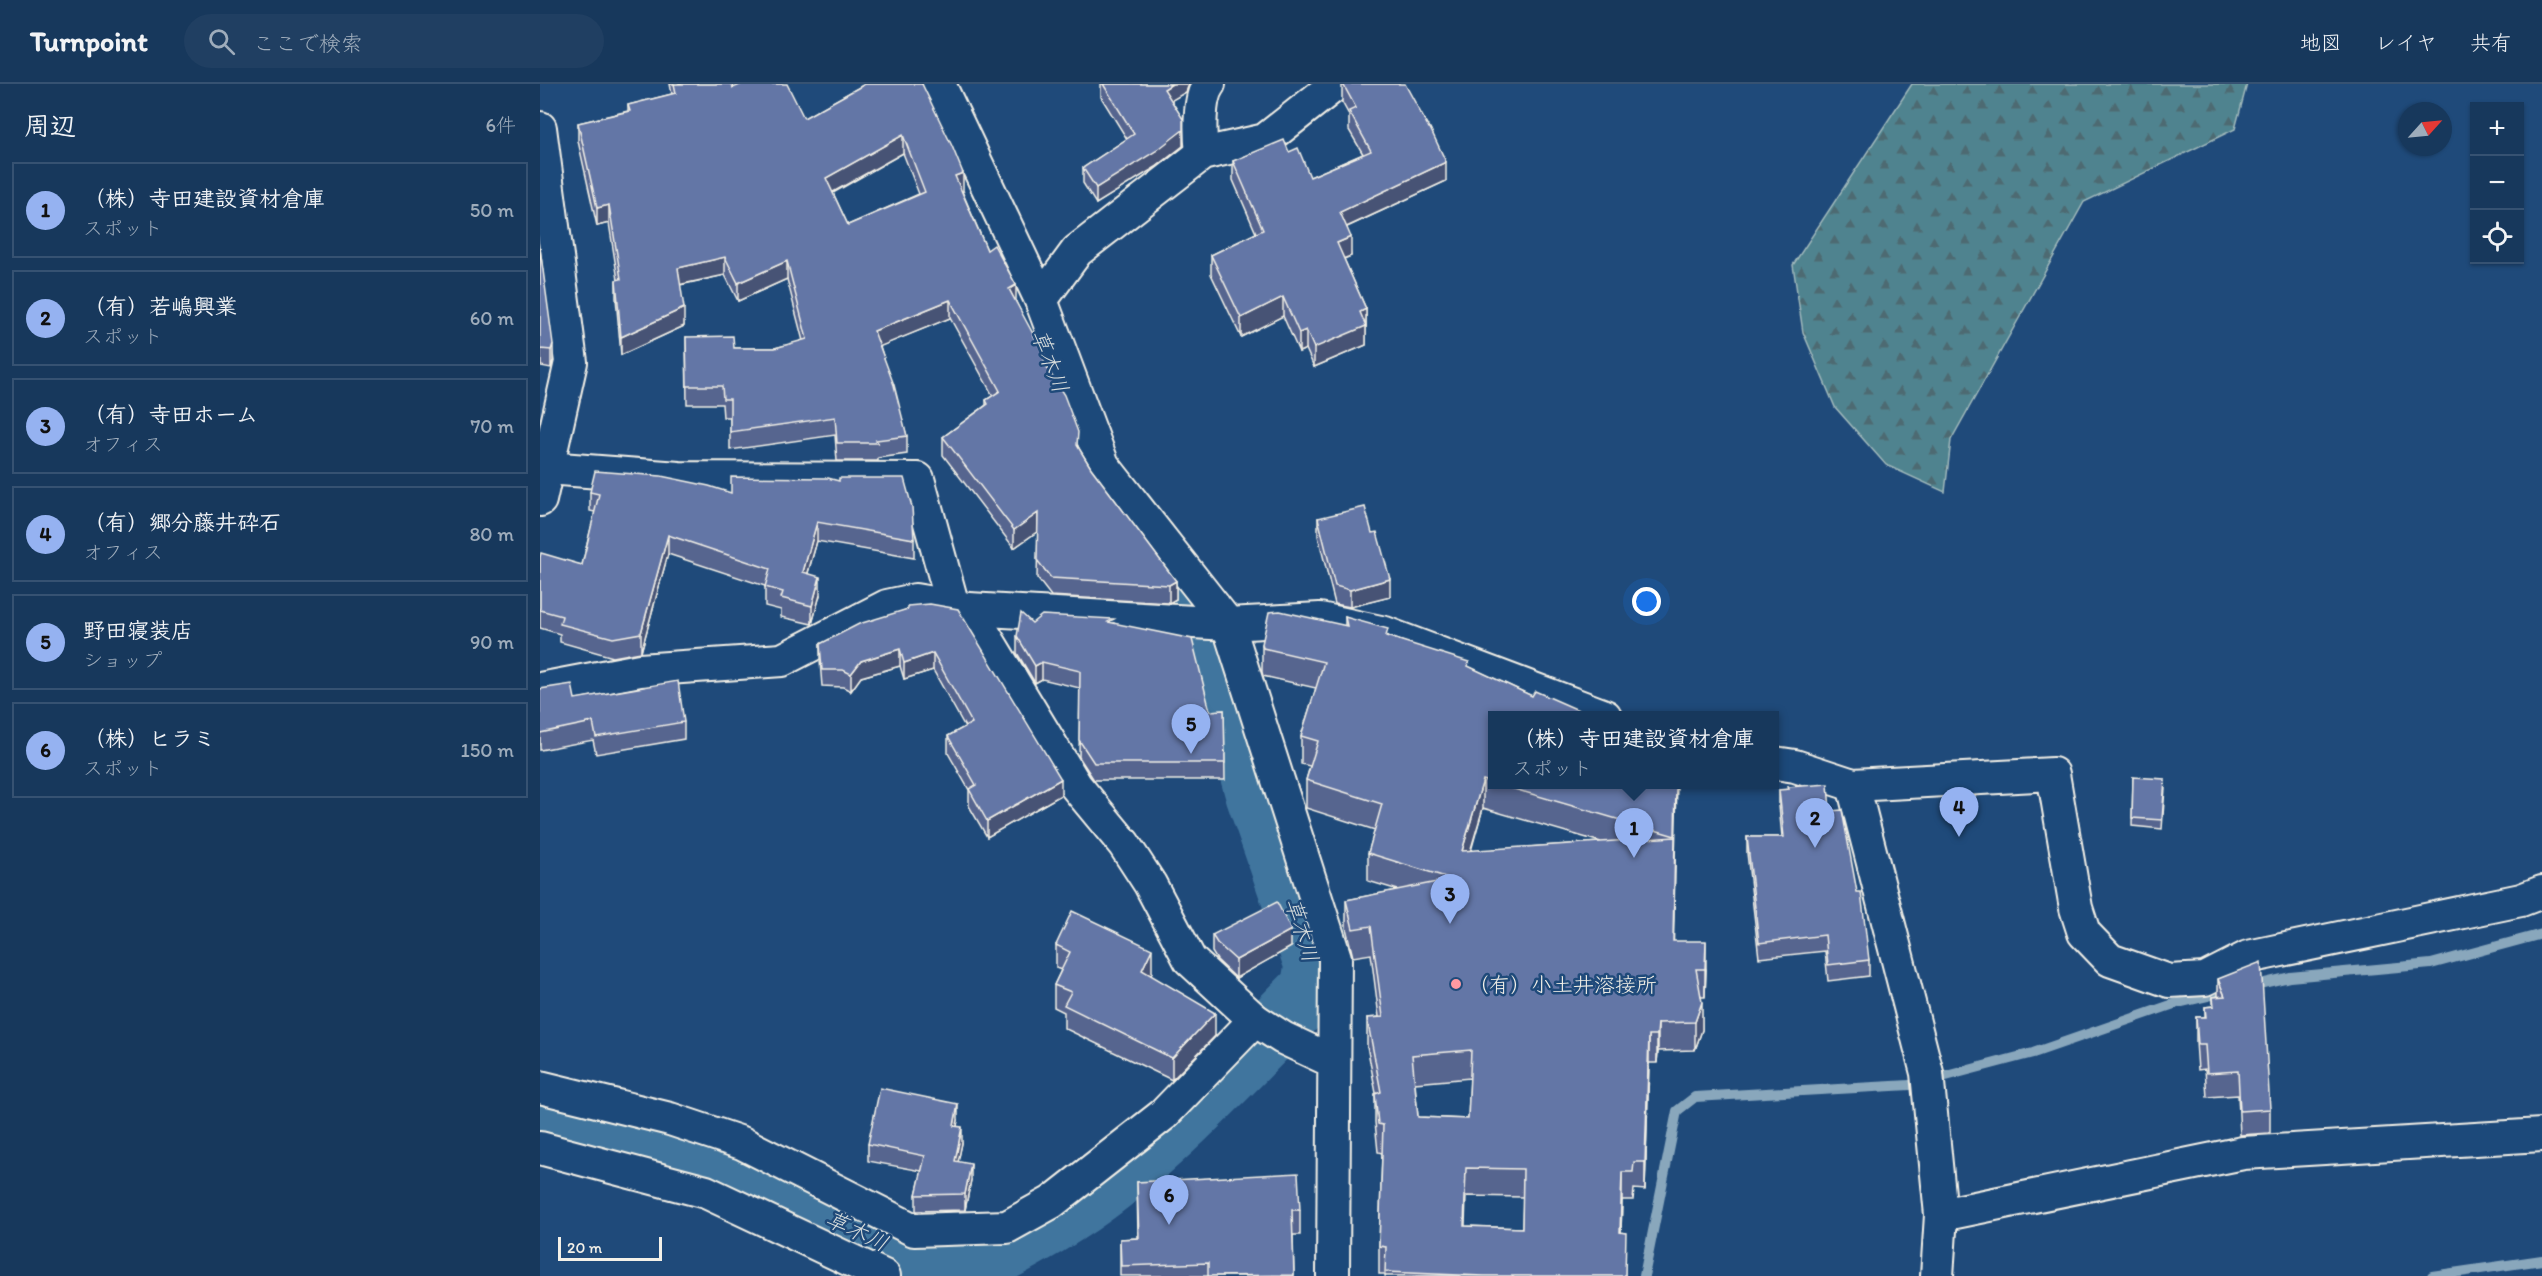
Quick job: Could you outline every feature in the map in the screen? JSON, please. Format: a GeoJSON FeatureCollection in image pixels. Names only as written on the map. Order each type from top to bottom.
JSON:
{"type":"FeatureCollection","features":[{"type":"Feature","properties":{"kind":"street"},"geometry":{"type":"LineString","coordinates":[[939,84],[1041,300],[1102,465],[1207,623],[1335,958],[1333,1276]]}},
{"type":"Feature","properties":{"kind":"street"},"geometry":{"type":"LineString","coordinates":[[1202,154],[1199,132],[1205,90],[1209,84]]}},
{"type":"Feature","properties":{"kind":"street"},"geometry":{"type":"LineString","coordinates":[[1041,300],[1077,251],[1202,154],[1265,140],[1336,84]]}},
{"type":"Feature","properties":{"kind":"street"},"geometry":{"type":"LineString","coordinates":[[540,128],[571,362],[540,500]]}},
{"type":"Feature","properties":{"kind":"street"},"geometry":{"type":"LineString","coordinates":[[547,468],[679,478],[918,479],[961,608],[1076,786],[1124,844],[1150,884],[1190,960],[1268,1029],[1334,1062]]}},
{"type":"Feature","properties":{"kind":"street"},"geometry":{"type":"LineString","coordinates":[[540,689],[639,670],[782,660],[887,606],[915,600],[961,608],[1207,623],[1320,619],[1385,633],[1592,711]]}},
{"type":"Feature","properties":{"kind":"street"},"geometry":{"type":"LineString","coordinates":[[1779,764],[1795,766],[1853,785],[2053,774],[2076,908],[2084,933],[2110,960],[2169,981],[2205,979],[2248,957],[2521,900],[2542,892]]}},
{"type":"Feature","properties":{"kind":"street"},"geometry":{"type":"LineString","coordinates":[[1853,785],[1927,1073],[1941,1215],[1937,1276]]}},
{"type":"Feature","properties":{"kind":"street"},"geometry":{"type":"LineString","coordinates":[[540,1087],[670,1119],[742,1143],[914,1230],[1007,1227],[1052,1202],[1163,1116],[1268,1029]]}},
{"type":"Feature","properties":{"kind":"street"},"geometry":{"type":"LineString","coordinates":[[1941,1215],[2243,1153],[2542,1135]]}},
{"type":"Feature","properties":{"kind":"street"},"geometry":{"type":"LineString","coordinates":[[540,1148],[706,1192],[884,1276]]}},
{"type":"Feature","properties":{"kind":"green space"},"geometry":{"type":"Polygon","coordinates":[[[1912,84],[2247,84],[2235,129],[2084,202],[1951,440],[1945,492],[1886,465],[1835,407],[1803,332],[1793,265],[1912,84]]]}},
{"type":"Feature","properties":{"kind":"building"},"geometry":{"type":"Polygon","coordinates":[[[674,84],[732,84],[733,88],[742,84],[787,84],[804,118],[865,84],[922,84],[963,173],[955,176],[987,250],[994,245],[1016,285],[1009,289],[1047,360],[1043,362],[1064,395],[1078,432],[1077,445],[1091,468],[1176,581],[1169,585],[1051,578],[1037,560],[1038,513],[1014,530],[943,437],[988,404],[986,400],[1000,391],[950,300],[874,331],[894,385],[907,436],[876,440],[878,443],[837,443],[835,417],[730,432],[730,399],[723,399],[722,386],[687,386],[686,337],[733,336],[734,348],[775,348],[807,339],[787,261],[738,283],[725,257],[678,268],[684,308],[621,337],[616,280],[621,279],[609,205],[597,208],[578,123],[630,111],[628,105],[676,93],[674,84]],[[903,135],[826,178],[848,225],[925,192],[903,135]]]}},
{"type":"Feature","properties":{"kind":"building"},"geometry":{"type":"Polygon","coordinates":[[[1103,84],[1172,84],[1164,89],[1183,119],[1183,130],[1156,151],[1096,188],[1083,168],[1134,134],[1103,84]]]}},
{"type":"Feature","properties":{"kind":"building"},"geometry":{"type":"Polygon","coordinates":[[[1343,84],[1405,84],[1446,162],[1340,212],[1351,237],[1337,243],[1366,309],[1360,312],[1366,326],[1314,348],[1306,330],[1299,333],[1283,297],[1241,318],[1211,255],[1263,230],[1233,161],[1284,140],[1289,152],[1298,148],[1310,177],[1371,151],[1349,111],[1356,108],[1343,84]]]}},
{"type":"Feature","properties":{"kind":"building"},"geometry":{"type":"Polygon","coordinates":[[[540,248],[553,344],[551,350],[541,349],[540,352],[540,248]]]}},
{"type":"Feature","properties":{"kind":"building"},"geometry":{"type":"Polygon","coordinates":[[[595,471],[661,476],[731,493],[731,477],[828,478],[839,481],[839,478],[904,478],[912,507],[914,539],[817,522],[803,572],[820,577],[812,606],[781,598],[783,592],[765,587],[770,569],[668,535],[641,633],[613,638],[560,624],[562,616],[540,610],[541,553],[582,565],[599,494],[590,492],[595,471]]]}},
{"type":"Feature","properties":{"kind":"building"},"geometry":{"type":"Polygon","coordinates":[[[1365,507],[1372,533],[1377,532],[1390,579],[1350,590],[1335,586],[1318,518],[1365,507]]]}},
{"type":"Feature","properties":{"kind":"building"},"geometry":{"type":"Polygon","coordinates":[[[930,604],[958,609],[1061,779],[987,821],[969,789],[976,785],[948,736],[972,723],[933,653],[904,663],[900,649],[861,661],[851,674],[843,670],[822,670],[820,644],[859,624],[908,609],[908,606],[930,604]]]}},
{"type":"Feature","properties":{"kind":"building"},"geometry":{"type":"Polygon","coordinates":[[[1280,611],[1347,626],[1345,617],[1388,629],[1386,636],[1469,662],[1468,666],[1532,696],[1535,691],[1580,711],[1488,711],[1488,782],[1483,780],[1462,851],[1675,837],[1673,941],[1706,941],[1705,969],[1696,969],[1702,1002],[1695,1022],[1658,1023],[1657,1035],[1649,1035],[1645,1162],[1634,1162],[1633,1172],[1622,1172],[1620,1232],[1626,1233],[1625,1276],[1484,1276],[1385,1272],[1386,1247],[1379,1246],[1383,1125],[1378,1124],[1375,1094],[1381,1092],[1367,1018],[1383,1017],[1371,926],[1353,929],[1346,900],[1452,879],[1368,853],[1382,804],[1306,780],[1318,741],[1301,736],[1324,662],[1263,648],[1269,612],[1280,611]],[[1471,1050],[1412,1055],[1418,1117],[1468,1119],[1471,1050]],[[1466,1168],[1464,1226],[1522,1228],[1523,1169],[1466,1168]]]}},
{"type":"Feature","properties":{"kind":"building"},"geometry":{"type":"Polygon","coordinates":[[[1021,613],[1032,623],[1042,615],[1114,619],[1108,622],[1192,639],[1210,711],[1224,710],[1225,763],[1094,763],[1079,740],[1080,671],[1042,662],[1035,666],[1017,636],[1021,613]]]}},
{"type":"Feature","properties":{"kind":"building"},"geometry":{"type":"Polygon","coordinates":[[[678,681],[684,722],[596,737],[593,722],[540,733],[540,689],[572,684],[575,699],[678,681]]]}},
{"type":"Feature","properties":{"kind":"building"},"geometry":{"type":"Polygon","coordinates":[[[2133,777],[2165,779],[2162,820],[2132,818],[2133,777]]]}},
{"type":"Feature","properties":{"kind":"building"},"geometry":{"type":"Polygon","coordinates":[[[1828,784],[1830,811],[1842,810],[1857,892],[1861,892],[1869,960],[1828,965],[1825,935],[1759,943],[1747,837],[1784,837],[1779,790],[1789,789],[1788,787],[1828,784]]]}},
{"type":"Feature","properties":{"kind":"building"},"geometry":{"type":"Polygon","coordinates":[[[1514,789],[1676,789],[1675,836],[1514,789]]]}},
{"type":"Feature","properties":{"kind":"building"},"geometry":{"type":"Polygon","coordinates":[[[1277,902],[1291,930],[1236,960],[1217,943],[1212,935],[1277,902]]]}},
{"type":"Feature","properties":{"kind":"building"},"geometry":{"type":"Polygon","coordinates":[[[1072,911],[1152,949],[1142,970],[1215,1013],[1172,1058],[1064,1005],[1071,992],[1054,985],[1070,952],[1056,945],[1072,911]]]}},
{"type":"Feature","properties":{"kind":"building"},"geometry":{"type":"Polygon","coordinates":[[[2261,962],[2270,1109],[2240,1111],[2238,1071],[2207,1073],[2205,1045],[2198,1045],[2196,1017],[2206,1017],[2205,1007],[2214,1006],[2213,997],[2225,996],[2218,979],[2261,962]]]}},
{"type":"Feature","properties":{"kind":"building"},"geometry":{"type":"Polygon","coordinates":[[[880,1088],[958,1104],[954,1126],[962,1127],[955,1161],[971,1164],[965,1194],[916,1195],[925,1156],[868,1144],[880,1088]]]}},
{"type":"Feature","properties":{"kind":"building"},"geometry":{"type":"Polygon","coordinates":[[[1298,1173],[1300,1210],[1292,1210],[1294,1275],[1208,1276],[1208,1263],[1121,1266],[1120,1239],[1139,1238],[1137,1182],[1298,1173]]]}},
{"type":"Feature","properties":{"kind":"waterway","name":"草木川"},"geometry":{"type":"LineString","coordinates":[[540,1112],[698,1156],[953,1276],[1061,1216],[1124,1170],[1180,1121],[1312,989],[1316,965],[1257,795],[1225,678],[1177,587],[1124,513]]}},
{"type":"Feature","properties":{"kind":"waterway"},"geometry":{"type":"LineString","coordinates":[[2251,986],[2290,977],[2431,964],[2542,934]]}},
{"type":"Feature","properties":{"kind":"waterway"},"geometry":{"type":"LineString","coordinates":[[1946,1076],[2033,1053],[2174,1004],[2230,991]]}},
{"type":"Feature","properties":{"kind":"waterway"},"geometry":{"type":"LineString","coordinates":[[1644,1276],[1677,1111],[1695,1097],[1910,1085]]}},
{"type":"Feature","properties":{"kind":"waterway"},"geometry":{"type":"LineString","coordinates":[[2432,1276],[2542,1260]]}},
{"type":"Feature","properties":{"kind":"place","name":"野田寝装店"},"geometry":{"type":"Point","coordinates":[1191,754]}},
{"type":"Feature","properties":{"kind":"place","name":"（有）郷分藤井砕石"},"geometry":{"type":"Point","coordinates":[1959,837]}},
{"type":"Feature","properties":{"kind":"place","name":"（有）若嶋興業"},"geometry":{"type":"Point","coordinates":[1815,848]}},
{"type":"Feature","properties":{"kind":"place","name":"（株）寺田建設資材倉庫"},"geometry":{"type":"Point","coordinates":[1634,858]}},
{"type":"Feature","properties":{"kind":"place","name":"（有）寺田ホーム"},"geometry":{"type":"Point","coordinates":[1450,924]}},
{"type":"Feature","properties":{"kind":"place","name":"（有）小土井溶接所"},"geometry":{"type":"Point","coordinates":[1456,984]}},
{"type":"Feature","properties":{"kind":"place","name":"（株）ヒラミ"},"geometry":{"type":"Point","coordinates":[1169,1225]}}]}
